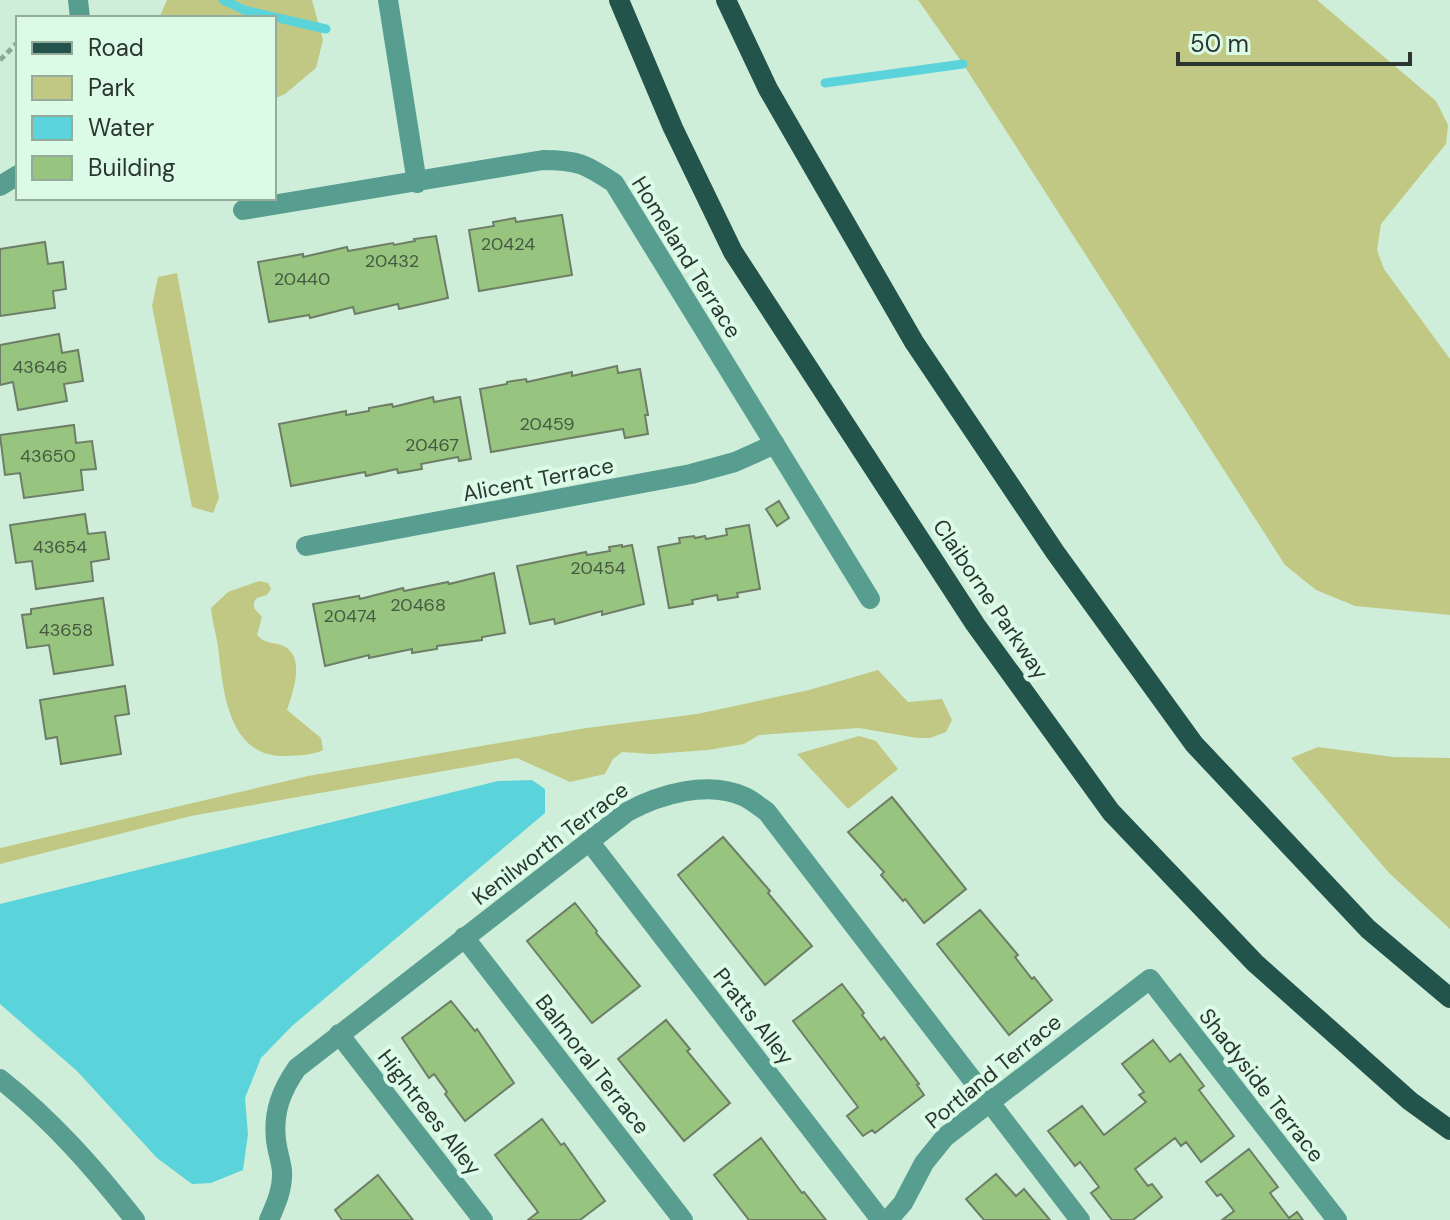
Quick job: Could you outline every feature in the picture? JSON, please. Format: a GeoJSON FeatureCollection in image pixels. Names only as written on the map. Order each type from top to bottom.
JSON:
{"type":"FeatureCollection","features":[{"type":"Feature","properties":{"kind":"main road","name":"Claiborne Parkway"},"geometry":{"type":"LineString","coordinates":[[619,0],[673,128],[733,252],[975,624],[1111,812],[1255,963],[1410,1101],[1450,1130]]}},
{"type":"Feature","properties":{"kind":"main road"},"geometry":{"type":"LineString","coordinates":[[726,0],[768,89],[914,342],[1064,565],[1194,744],[1368,929],[1450,998]]}},
{"type":"Feature","properties":{"kind":"street"},"geometry":{"type":"LineString","coordinates":[[388,0],[417,183]]}},
{"type":"Feature","properties":{"kind":"street","name":"Homeland Terrace"},"geometry":{"type":"LineString","coordinates":[[243,210],[543,160],[573,160],[614,183],[870,599]]}},
{"type":"Feature","properties":{"kind":"street","name":"Alicent Terrace"},"geometry":{"type":"LineString","coordinates":[[306,546],[691,474],[735,462],[775,444]]}},
{"type":"Feature","properties":{"kind":"street","name":"Kenilworth Terrace"},"geometry":{"type":"LineString","coordinates":[[269,1220],[280,1196],[282,1172],[276,1139],[276,1112],[283,1088],[297,1068],[627,812],[651,799],[698,790],[723,790],[746,798],[767,812],[1080,1220]]}},
{"type":"Feature","properties":{"kind":"street","name":"Pratts Alley"},"geometry":{"type":"LineString","coordinates":[[589,841],[881,1220]]}},
{"type":"Feature","properties":{"kind":"street","name":"Balmoral Terrace"},"geometry":{"type":"LineString","coordinates":[[464,937],[683,1220]]}},
{"type":"Feature","properties":{"kind":"street","name":"Portland Terrace"},"geometry":{"type":"LineString","coordinates":[[888,1220],[903,1203],[924,1163],[945,1137],[1150,979]]}},
{"type":"Feature","properties":{"kind":"street","name":"Shadyside Terrace"},"geometry":{"type":"LineString","coordinates":[[1150,979],[1337,1220]]}},
{"type":"Feature","properties":{"kind":"street","name":"Hightrees Alley"},"geometry":{"type":"LineString","coordinates":[[339,1034],[483,1220]]}},
{"type":"Feature","properties":{"kind":"street"},"geometry":{"type":"LineString","coordinates":[[0,1079],[89,1161],[135,1220]]}},
{"type":"Feature","properties":{"kind":"path"},"geometry":{"type":"LineString","coordinates":[[0,60],[16,44]]}},
{"type":"Feature","properties":{"kind":"green space"},"geometry":{"type":"Polygon","coordinates":[[[167,0],[312,0],[323,40],[316,68],[276,98],[276,16],[160,16],[167,0]]]}},
{"type":"Feature","properties":{"kind":"green space"},"geometry":{"type":"Polygon","coordinates":[[[918,0],[1317,0],[1436,101],[1448,125],[1446,144],[1381,224],[1377,250],[1384,269],[1450,359],[1450,615],[1355,606],[1316,590],[1285,565],[963,64],[918,0]]]}},
{"type":"Feature","properties":{"kind":"green space"},"geometry":{"type":"Polygon","coordinates":[[[177,273],[219,498],[213,513],[192,507],[152,306],[158,277],[177,273]]]}},
{"type":"Feature","properties":{"kind":"green space"},"geometry":{"type":"Polygon","coordinates":[[[259,581],[268,583],[271,589],[254,602],[254,608],[262,617],[257,635],[265,641],[281,645],[294,656],[296,674],[287,710],[321,738],[323,750],[318,752],[286,756],[266,754],[251,746],[232,718],[222,682],[211,608],[228,592],[259,581]]]}},
{"type":"Feature","properties":{"kind":"green space"},"geometry":{"type":"Polygon","coordinates":[[[878,670],[908,702],[942,699],[952,720],[946,732],[930,738],[917,738],[859,728],[759,735],[744,744],[708,750],[653,754],[622,752],[613,759],[605,774],[570,782],[517,758],[191,816],[0,864],[0,848],[308,776],[586,728],[697,714],[809,690],[878,670]]]}},
{"type":"Feature","properties":{"kind":"green space"},"geometry":{"type":"Polygon","coordinates":[[[859,736],[876,741],[898,769],[848,809],[797,754],[859,736]]]}},
{"type":"Feature","properties":{"kind":"green space"},"geometry":{"type":"Polygon","coordinates":[[[1318,747],[1393,757],[1450,758],[1450,929],[1389,873],[1291,758],[1318,747]]]}},
{"type":"Feature","properties":{"kind":"water"},"geometry":{"type":"Polygon","coordinates":[[[532,780],[545,789],[545,813],[292,1026],[261,1058],[245,1098],[248,1134],[243,1170],[211,1183],[192,1184],[157,1158],[77,1071],[0,1004],[0,904],[498,781],[532,780]]]}},
{"type":"Feature","properties":{"kind":"building"},"geometry":{"type":"Polygon","coordinates":[[[562,215],[572,275],[479,291],[469,230],[494,226],[493,222],[515,218],[516,222],[562,215]]]}},
{"type":"Feature","properties":{"kind":"building"},"geometry":{"type":"Polygon","coordinates":[[[436,236],[448,298],[399,309],[398,304],[355,314],[353,307],[310,318],[309,315],[269,322],[258,262],[303,254],[303,257],[347,247],[348,251],[394,245],[436,236]]]}},
{"type":"Feature","properties":{"kind":"building"},"geometry":{"type":"Polygon","coordinates":[[[45,242],[48,264],[63,262],[66,289],[53,291],[55,308],[0,316],[0,249],[45,242]]]}},
{"type":"Feature","properties":{"kind":"building"},"geometry":{"type":"Polygon","coordinates":[[[59,334],[62,353],[78,350],[83,381],[64,384],[67,401],[18,410],[13,382],[0,385],[0,345],[59,334]]]}},
{"type":"Feature","properties":{"kind":"building"},"geometry":{"type":"Polygon","coordinates":[[[617,366],[618,373],[640,369],[648,434],[625,438],[623,429],[491,452],[480,389],[507,382],[526,379],[527,382],[572,372],[572,376],[617,366]]]}},
{"type":"Feature","properties":{"kind":"building"},"geometry":{"type":"Polygon","coordinates":[[[433,397],[434,402],[460,397],[471,459],[459,461],[458,457],[421,464],[422,469],[398,473],[397,469],[366,476],[365,472],[291,486],[279,424],[346,411],[346,415],[369,411],[369,408],[392,404],[393,407],[433,397]]]}},
{"type":"Feature","properties":{"kind":"building"},"geometry":{"type":"Polygon","coordinates":[[[74,425],[76,443],[92,441],[96,469],[81,470],[83,490],[24,498],[20,473],[5,475],[0,435],[74,425]]]}},
{"type":"Feature","properties":{"kind":"building"},"geometry":{"type":"Polygon","coordinates":[[[779,501],[789,518],[777,526],[766,509],[779,501]]]}},
{"type":"Feature","properties":{"kind":"building"},"geometry":{"type":"Polygon","coordinates":[[[85,514],[88,534],[105,532],[109,559],[91,562],[93,581],[36,589],[32,561],[16,563],[10,525],[85,514]]]}},
{"type":"Feature","properties":{"kind":"building"},"geometry":{"type":"Polygon","coordinates":[[[749,525],[760,589],[737,593],[738,597],[718,600],[717,595],[692,600],[693,604],[669,608],[658,547],[680,543],[679,538],[705,536],[706,539],[727,535],[726,529],[749,525]]]}},
{"type":"Feature","properties":{"kind":"building"},"geometry":{"type":"Polygon","coordinates":[[[632,545],[644,604],[555,624],[554,619],[530,624],[517,566],[586,552],[587,555],[610,551],[609,547],[632,545]]]}},
{"type":"Feature","properties":{"kind":"building"},"geometry":{"type":"Polygon","coordinates":[[[494,573],[505,633],[482,637],[482,640],[437,646],[437,649],[412,653],[412,649],[369,658],[369,655],[325,666],[313,604],[359,596],[360,599],[403,588],[404,591],[449,584],[494,573]]]}},
{"type":"Feature","properties":{"kind":"building"},"geometry":{"type":"Polygon","coordinates":[[[103,598],[113,665],[54,674],[49,645],[27,648],[22,615],[31,614],[31,609],[103,598]]]}},
{"type":"Feature","properties":{"kind":"building"},"geometry":{"type":"Polygon","coordinates":[[[125,686],[129,714],[115,716],[121,754],[61,764],[57,737],[46,739],[40,700],[125,686]]]}},
{"type":"Feature","properties":{"kind":"building"},"geometry":{"type":"Polygon","coordinates":[[[892,797],[966,889],[924,923],[848,832],[892,797]]]}},
{"type":"Feature","properties":{"kind":"building"},"geometry":{"type":"Polygon","coordinates":[[[723,837],[812,946],[765,985],[678,875],[723,837]]]}},
{"type":"Feature","properties":{"kind":"building"},"geometry":{"type":"Polygon","coordinates":[[[575,903],[640,986],[592,1023],[527,941],[575,903]]]}},
{"type":"Feature","properties":{"kind":"building"},"geometry":{"type":"Polygon","coordinates":[[[980,910],[1018,955],[1015,957],[1032,979],[1034,977],[1052,1000],[1009,1035],[937,944],[980,910]]]}},
{"type":"Feature","properties":{"kind":"building"},"geometry":{"type":"Polygon","coordinates":[[[842,984],[881,1040],[884,1037],[919,1084],[924,1095],[875,1133],[872,1130],[863,1136],[847,1116],[858,1107],[793,1021],[842,984]]]}},
{"type":"Feature","properties":{"kind":"building"},"geometry":{"type":"Polygon","coordinates":[[[736,985],[742,994],[732,1000],[726,991],[736,985]]]}},
{"type":"Feature","properties":{"kind":"building"},"geometry":{"type":"Polygon","coordinates":[[[451,1001],[475,1031],[477,1029],[514,1083],[465,1121],[434,1074],[429,1078],[402,1038],[451,1001]]]}},
{"type":"Feature","properties":{"kind":"building"},"geometry":{"type":"Polygon","coordinates":[[[666,1020],[730,1103],[684,1141],[618,1059],[666,1020]]]}},
{"type":"Feature","properties":{"kind":"building"},"geometry":{"type":"Polygon","coordinates":[[[1153,1040],[1170,1062],[1180,1054],[1204,1086],[1199,1090],[1234,1136],[1201,1162],[1186,1142],[1181,1146],[1175,1138],[1135,1169],[1148,1186],[1152,1184],[1162,1197],[1133,1220],[1112,1220],[1091,1193],[1099,1187],[1080,1162],[1075,1166],[1048,1131],[1082,1106],[1104,1135],[1146,1102],[1139,1095],[1144,1092],[1122,1064],[1153,1040]]]}},
{"type":"Feature","properties":{"kind":"building"},"geometry":{"type":"Polygon","coordinates":[[[542,1119],[561,1145],[564,1143],[605,1201],[580,1220],[528,1220],[538,1212],[495,1155],[542,1119]]]}},
{"type":"Feature","properties":{"kind":"building"},"geometry":{"type":"Polygon","coordinates":[[[761,1138],[826,1220],[749,1220],[714,1175],[761,1138]]]}},
{"type":"Feature","properties":{"kind":"building"},"geometry":{"type":"Polygon","coordinates":[[[1249,1149],[1278,1187],[1270,1193],[1289,1218],[1297,1212],[1303,1220],[1222,1220],[1234,1211],[1221,1194],[1217,1196],[1206,1182],[1249,1149]]]}},
{"type":"Feature","properties":{"kind":"building"},"geometry":{"type":"Polygon","coordinates":[[[996,1174],[1016,1196],[1024,1189],[1050,1220],[984,1220],[966,1199],[996,1174]]]}},
{"type":"Feature","properties":{"kind":"building"},"geometry":{"type":"Polygon","coordinates":[[[378,1175],[413,1220],[342,1220],[335,1210],[378,1175]]]}},
{"type":"Feature","properties":{"kind":"waterway"},"geometry":{"type":"LineString","coordinates":[[223,0],[244,10],[270,16]]}},
{"type":"Feature","properties":{"kind":"waterway"},"geometry":{"type":"LineString","coordinates":[[276,17],[326,29]]}},
{"type":"Feature","properties":{"kind":"waterway"},"geometry":{"type":"LineString","coordinates":[[825,83],[963,64]]}}]}
